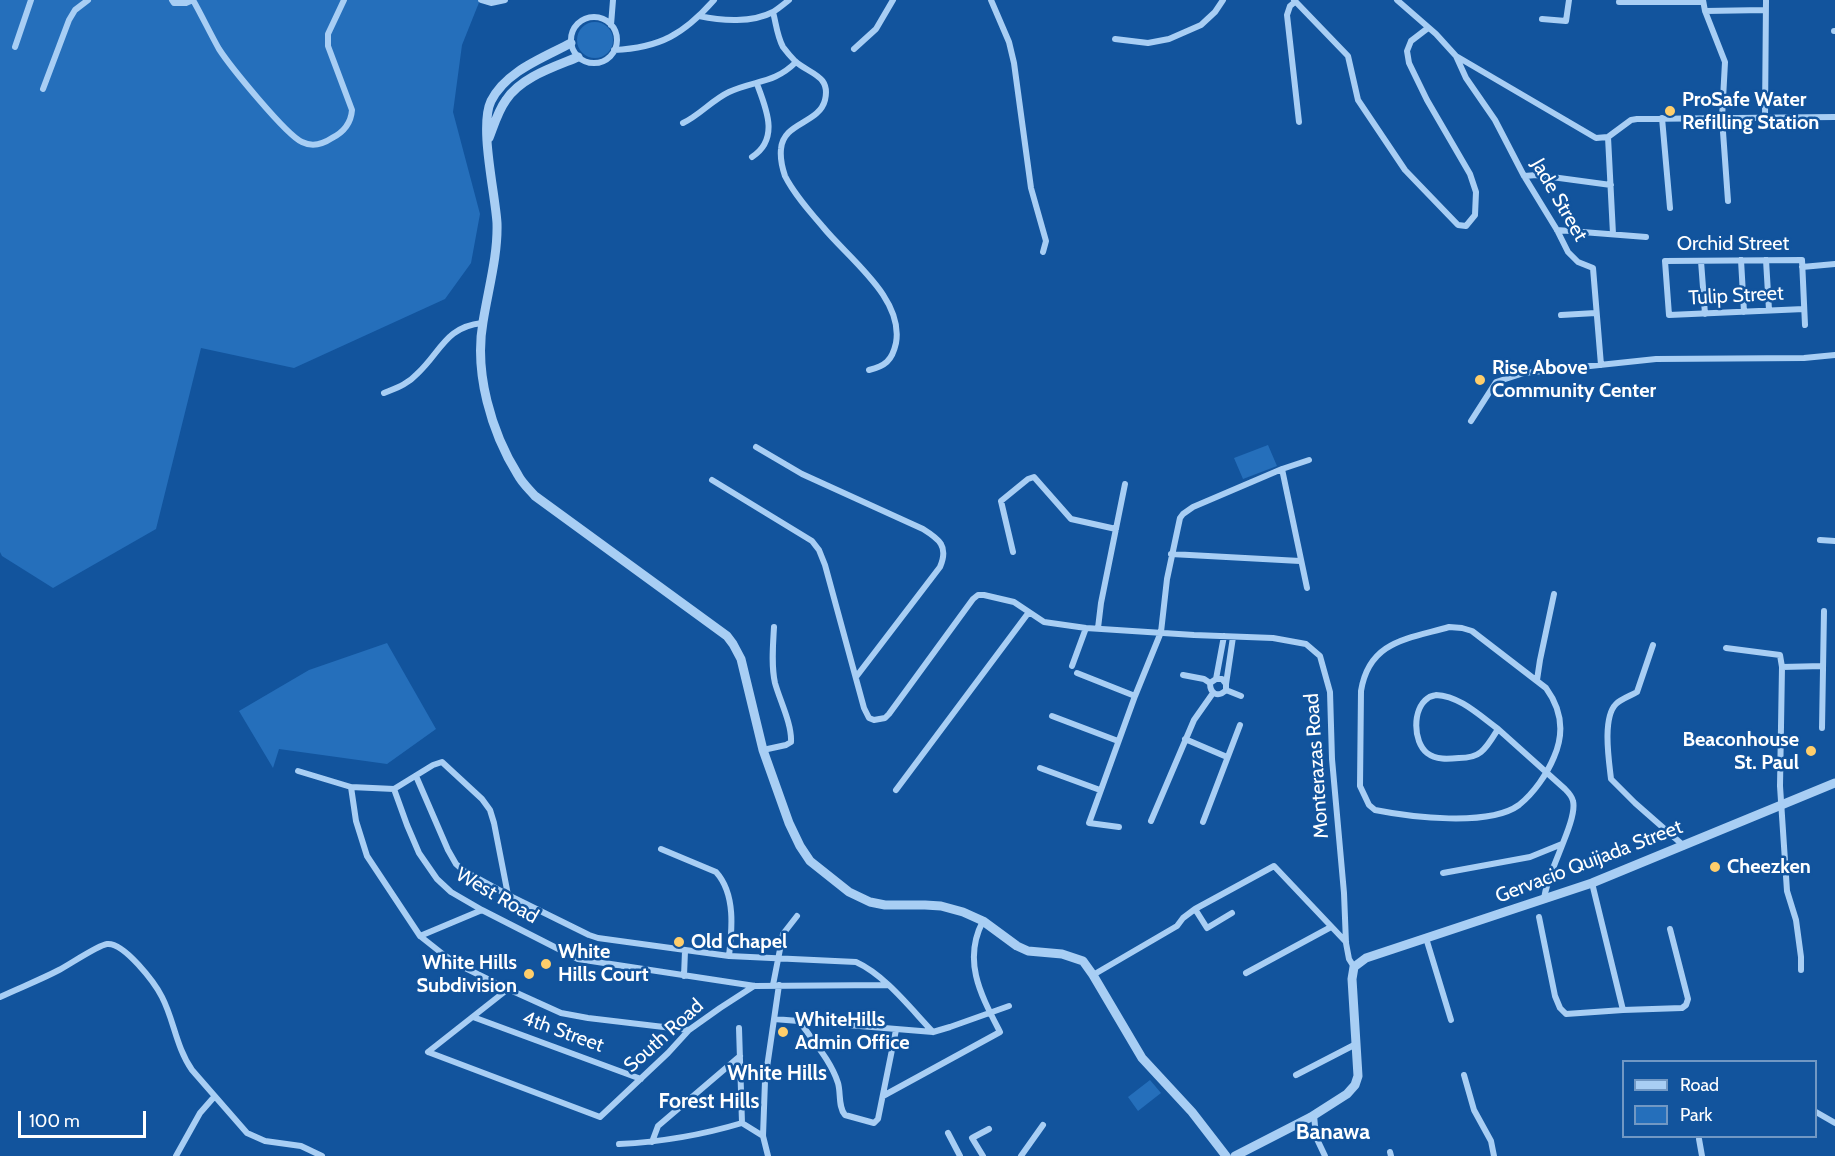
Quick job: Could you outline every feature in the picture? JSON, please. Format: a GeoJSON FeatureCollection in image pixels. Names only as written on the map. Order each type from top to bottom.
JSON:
{"type":"FeatureCollection","features":[{"type":"Feature","properties":{"kind":"street"},"geometry":{"type":"LineString","coordinates":[[15,47],[31,0]]}},
{"type":"Feature","properties":{"kind":"street"},"geometry":{"type":"LineString","coordinates":[[43,89],[69,20],[75,10],[88,0]]}},
{"type":"Feature","properties":{"kind":"street"},"geometry":{"type":"LineString","coordinates":[[171,1],[186,3],[193,0],[220,51],[258,97],[298,141],[313,145],[321,144],[340,134],[352,117],[352,110],[328,46],[328,34],[344,0]]}},
{"type":"Feature","properties":{"kind":"street"},"geometry":{"type":"LineString","coordinates":[[481,0],[490,3],[505,0]]}},
{"type":"Feature","properties":{"kind":"street"},"geometry":{"type":"LineString","coordinates":[[611,25],[597,18],[586,19],[574,28],[571,43],[578,57],[587,62],[598,62],[603,61],[614,50],[616,37],[611,25],[613,0]]}},
{"type":"Feature","properties":{"kind":"street"},"geometry":{"type":"LineString","coordinates":[[614,50],[645,48],[657,43],[682,30],[714,0]]}},
{"type":"Feature","properties":{"kind":"street"},"geometry":{"type":"LineString","coordinates":[[699,16],[722,20],[759,17],[773,12],[789,0]]}},
{"type":"Feature","properties":{"kind":"street"},"geometry":{"type":"LineString","coordinates":[[854,49],[869,37],[893,0]]}},
{"type":"Feature","properties":{"kind":"street"},"geometry":{"type":"LineString","coordinates":[[991,0],[1009,42],[1014,63],[1031,188],[1046,241],[1043,252]]}},
{"type":"Feature","properties":{"kind":"street"},"geometry":{"type":"LineString","coordinates":[[1115,39],[1148,43],[1168,39],[1201,25],[1215,12],[1223,0]]}},
{"type":"Feature","properties":{"kind":"street"},"geometry":{"type":"LineString","coordinates":[[1397,0],[1436,34],[1456,56],[1596,138],[1608,137],[1631,120],[1835,117]]}},
{"type":"Feature","properties":{"kind":"street"},"geometry":{"type":"LineString","coordinates":[[1542,19],[1566,21],[1569,0]]}},
{"type":"Feature","properties":{"kind":"street"},"geometry":{"type":"LineString","coordinates":[[1764,117],[1766,0]]}},
{"type":"Feature","properties":{"kind":"street"},"geometry":{"type":"LineString","coordinates":[[1299,122],[1287,15],[1290,6],[1295,1],[1348,56],[1358,100],[1406,170],[1458,225],[1467,225],[1475,215],[1476,192],[1470,174],[1427,100],[1409,63],[1407,51],[1411,41],[1428,28]]}},
{"type":"Feature","properties":{"kind":"street"},"geometry":{"type":"LineString","coordinates":[[1619,2],[1703,1],[1725,62],[1722,118],[1728,201]]}},
{"type":"Feature","properties":{"kind":"street"},"geometry":{"type":"LineString","coordinates":[[1705,11],[1765,10]]}},
{"type":"Feature","properties":{"kind":"street"},"geometry":{"type":"LineString","coordinates":[[773,12],[779,38],[784,48],[796,62],[818,75],[826,89],[825,109],[786,134],[782,143],[782,164],[786,176],[824,228],[880,291],[897,324],[894,350],[883,366],[869,370]]}},
{"type":"Feature","properties":{"kind":"street"},"geometry":{"type":"LineString","coordinates":[[571,43],[514,74],[500,85],[488,109],[486,120],[497,223],[483,323],[480,370],[494,423],[507,457],[519,477],[535,496],[727,636],[734,644],[741,659],[763,750],[789,823],[810,861],[849,892],[870,903],[941,906],[983,921],[1017,946],[1028,951],[1062,954],[1083,961],[1142,1058],[1192,1112],[1226,1156]]}},
{"type":"Feature","properties":{"kind":"street","name":"Jade Street"},"geometry":{"type":"LineString","coordinates":[[1456,56],[1466,78],[1495,120],[1568,252],[1578,261],[1593,268],[1601,365]]}},
{"type":"Feature","properties":{"kind":"street"},"geometry":{"type":"LineString","coordinates":[[488,140],[507,99],[516,88],[578,57]]}},
{"type":"Feature","properties":{"kind":"street"},"geometry":{"type":"LineString","coordinates":[[683,123],[712,101],[731,91],[779,76],[796,62]]}},
{"type":"Feature","properties":{"kind":"street"},"geometry":{"type":"LineString","coordinates":[[752,157],[765,145],[769,121],[756,84]]}},
{"type":"Feature","properties":{"kind":"street"},"geometry":{"type":"LineString","coordinates":[[1662,118],[1670,208]]}},
{"type":"Feature","properties":{"kind":"street"},"geometry":{"type":"LineString","coordinates":[[1608,137],[1613,234]]}},
{"type":"Feature","properties":{"kind":"street"},"geometry":{"type":"LineString","coordinates":[[1524,176],[1537,175],[1611,185]]}},
{"type":"Feature","properties":{"kind":"street"},"geometry":{"type":"LineString","coordinates":[[1557,230],[1646,237]]}},
{"type":"Feature","properties":{"kind":"street"},"geometry":{"type":"LineString","coordinates":[[1741,260],[1744,312]]}},
{"type":"Feature","properties":{"kind":"street"},"geometry":{"type":"LineString","coordinates":[[1766,260],[1769,310]]}},
{"type":"Feature","properties":{"kind":"street","name":"Orchid Street"},"geometry":{"type":"LineString","coordinates":[[1669,315],[1665,261],[1766,260],[1802,264],[1835,264]]}},
{"type":"Feature","properties":{"kind":"street"},"geometry":{"type":"LineString","coordinates":[[1701,261],[1705,314]]}},
{"type":"Feature","properties":{"kind":"street"},"geometry":{"type":"LineString","coordinates":[[1802,264],[1805,325]]}},
{"type":"Feature","properties":{"kind":"street","name":"Tulip Street"},"geometry":{"type":"LineString","coordinates":[[1669,315],[1804,309]]}},
{"type":"Feature","properties":{"kind":"street"},"geometry":{"type":"LineString","coordinates":[[1561,315],[1596,313]]}},
{"type":"Feature","properties":{"kind":"street"},"geometry":{"type":"LineString","coordinates":[[384,393],[417,375],[439,347],[455,332],[469,325],[483,323]]}},
{"type":"Feature","properties":{"kind":"street"},"geometry":{"type":"LineString","coordinates":[[1471,421],[1496,382],[1524,373],[1656,359],[1804,358],[1835,355]]}},
{"type":"Feature","properties":{"kind":"street"},"geometry":{"type":"LineString","coordinates":[[756,447],[802,474],[922,529],[935,536],[943,547],[944,558],[940,567],[856,677]]}},
{"type":"Feature","properties":{"kind":"street"},"geometry":{"type":"LineString","coordinates":[[1119,827],[1089,823],[1161,632],[1171,554],[1178,523],[1183,514],[1193,507],[1309,460]]}},
{"type":"Feature","properties":{"kind":"street"},"geometry":{"type":"LineString","coordinates":[[1282,469],[1307,588]]}},
{"type":"Feature","properties":{"kind":"street"},"geometry":{"type":"LineString","coordinates":[[1013,552],[1001,501],[1028,479],[1034,477],[1071,519],[1116,529]]}},
{"type":"Feature","properties":{"kind":"street"},"geometry":{"type":"LineString","coordinates":[[712,480],[812,541],[819,550],[856,677]]}},
{"type":"Feature","properties":{"kind":"street"},"geometry":{"type":"LineString","coordinates":[[1098,628],[1125,484]]}},
{"type":"Feature","properties":{"kind":"street"},"geometry":{"type":"LineString","coordinates":[[1820,540],[1835,541]]}},
{"type":"Feature","properties":{"kind":"street"},"geometry":{"type":"LineString","coordinates":[[1171,554],[1300,561]]}},
{"type":"Feature","properties":{"kind":"street"},"geometry":{"type":"LineString","coordinates":[[1537,680],[1554,594]]}},
{"type":"Feature","properties":{"kind":"street","name":"Monterazas Road"},"geometry":{"type":"LineString","coordinates":[[856,677],[869,718],[879,720],[889,714],[973,599],[984,595],[1014,602],[1044,622],[1194,635],[1273,638],[1306,645],[1320,656],[1330,692],[1332,759],[1344,892],[1346,943],[1349,959],[1354,967]]}},
{"type":"Feature","properties":{"kind":"street"},"geometry":{"type":"LineString","coordinates":[[1822,728],[1824,611]]}},
{"type":"Feature","properties":{"kind":"street"},"geometry":{"type":"LineString","coordinates":[[896,790],[1029,612]]}},
{"type":"Feature","properties":{"kind":"street"},"geometry":{"type":"LineString","coordinates":[[763,750],[791,742],[775,682],[774,627]]}},
{"type":"Feature","properties":{"kind":"street"},"geometry":{"type":"LineString","coordinates":[[1072,666],[1086,627]]}},
{"type":"Feature","properties":{"kind":"street"},"geometry":{"type":"LineString","coordinates":[[1449,627],[1472,631],[1537,680],[1554,699],[1561,730],[1558,748],[1546,773],[1528,796],[1511,809],[1474,818],[1458,819],[1375,810],[1369,805],[1360,786],[1361,691],[1363,676],[1376,654],[1403,641],[1449,627]]}},
{"type":"Feature","properties":{"kind":"street"},"geometry":{"type":"LineString","coordinates":[[1224,636],[1210,689],[1217,695],[1222,694],[1226,687],[1233,636]]}},
{"type":"Feature","properties":{"kind":"street"},"geometry":{"type":"LineString","coordinates":[[1653,645],[1637,692],[1615,705],[1609,719],[1607,730],[1611,779],[1684,846]]}},
{"type":"Feature","properties":{"kind":"street"},"geometry":{"type":"LineString","coordinates":[[1726,648],[1780,655],[1782,666],[1780,775],[1787,891],[1796,920],[1801,970]]}},
{"type":"Feature","properties":{"kind":"street"},"geometry":{"type":"LineString","coordinates":[[1782,666],[1823,666]]}},
{"type":"Feature","properties":{"kind":"street"},"geometry":{"type":"LineString","coordinates":[[1077,673],[1135,696]]}},
{"type":"Feature","properties":{"kind":"street"},"geometry":{"type":"LineString","coordinates":[[1183,675],[1213,681],[1222,679],[1226,687],[1241,696]]}},
{"type":"Feature","properties":{"kind":"street"},"geometry":{"type":"LineString","coordinates":[[1151,821],[1185,740],[1201,707],[1213,693]]}},
{"type":"Feature","properties":{"kind":"street"},"geometry":{"type":"LineString","coordinates":[[1498,729],[1482,751],[1477,754],[1444,759],[1429,754],[1421,746],[1416,726],[1421,706],[1427,698],[1447,695],[1498,729],[1565,789],[1573,801],[1573,814],[1545,888],[1544,900]]}},
{"type":"Feature","properties":{"kind":"street"},"geometry":{"type":"LineString","coordinates":[[1052,716],[1118,741]]}},
{"type":"Feature","properties":{"kind":"street"},"geometry":{"type":"LineString","coordinates":[[1203,822],[1240,724]]}},
{"type":"Feature","properties":{"kind":"street"},"geometry":{"type":"LineString","coordinates":[[1185,740],[1227,757]]}},
{"type":"Feature","properties":{"kind":"street"},"geometry":{"type":"LineString","coordinates":[[298,771],[351,787],[394,789],[442,762],[490,810],[508,895]]}},
{"type":"Feature","properties":{"kind":"street"},"geometry":{"type":"LineString","coordinates":[[1040,768],[1100,790]]}},
{"type":"Feature","properties":{"kind":"street"},"geometry":{"type":"LineString","coordinates":[[416,776],[452,858],[464,871],[508,895],[598,938],[729,956],[856,962],[888,985],[933,1032]]}},
{"type":"Feature","properties":{"kind":"street","name":"Gervacio Quijada Street"},"geometry":{"type":"LineString","coordinates":[[1354,967],[1366,958],[1592,883],[1835,783]]}},
{"type":"Feature","properties":{"kind":"street"},"geometry":{"type":"LineString","coordinates":[[351,787],[356,821],[367,856],[420,936],[444,955],[461,966],[561,1013],[689,1030]]}},
{"type":"Feature","properties":{"kind":"street","name":"West Road"},"geometry":{"type":"LineString","coordinates":[[394,789],[406,825],[419,853],[437,879],[451,892],[578,959],[755,986],[888,985]]}},
{"type":"Feature","properties":{"kind":"street"},"geometry":{"type":"LineString","coordinates":[[1443,873],[1530,857],[1562,844]]}},
{"type":"Feature","properties":{"kind":"street"},"geometry":{"type":"LineString","coordinates":[[661,849],[716,872],[722,878],[732,920],[729,956]]}},
{"type":"Feature","properties":{"kind":"street"},"geometry":{"type":"LineString","coordinates":[[1093,975],[1177,926],[1195,909],[1274,866],[1346,943]]}},
{"type":"Feature","properties":{"kind":"street"},"geometry":{"type":"LineString","coordinates":[[1592,883],[1623,1010]]}},
{"type":"Feature","properties":{"kind":"street"},"geometry":{"type":"LineString","coordinates":[[1195,909],[1207,928],[1232,913]]}},
{"type":"Feature","properties":{"kind":"street"},"geometry":{"type":"LineString","coordinates":[[420,936],[482,910]]}},
{"type":"Feature","properties":{"kind":"street"},"geometry":{"type":"LineString","coordinates":[[768,1156],[764,1136],[765,1081],[774,1019],[778,958],[783,934],[797,916]]}},
{"type":"Feature","properties":{"kind":"street"},"geometry":{"type":"LineString","coordinates":[[1539,917],[1555,996],[1560,1008],[1566,1014],[1682,1008],[1686,1005],[1688,999],[1670,929]]}},
{"type":"Feature","properties":{"kind":"street"},"geometry":{"type":"LineString","coordinates":[[883,1096],[1000,1032],[977,979],[972,958],[975,940],[983,921]]}},
{"type":"Feature","properties":{"kind":"street"},"geometry":{"type":"LineString","coordinates":[[1246,973],[1331,927]]}},
{"type":"Feature","properties":{"kind":"street"},"geometry":{"type":"LineString","coordinates":[[1426,938],[1451,1020]]}},
{"type":"Feature","properties":{"kind":"street"},"geometry":{"type":"LineString","coordinates":[[0,997],[56,972],[105,944],[117,946],[129,955],[148,976],[162,997],[185,1060],[199,1080],[247,1133],[265,1141],[301,1146],[322,1156]]}},
{"type":"Feature","properties":{"kind":"street"},"geometry":{"type":"LineString","coordinates":[[684,976],[685,951]]}},
{"type":"Feature","properties":{"kind":"street"},"geometry":{"type":"LineString","coordinates":[[1235,1156],[1314,1114],[1347,1094],[1355,1085],[1358,1076],[1352,993],[1354,967]]}},
{"type":"Feature","properties":{"kind":"street","name":"South Road"},"geometry":{"type":"LineString","coordinates":[[474,1017],[428,1052],[600,1117],[689,1030],[755,986]]}},
{"type":"Feature","properties":{"kind":"street"},"geometry":{"type":"LineString","coordinates":[[474,1017],[508,989]]}},
{"type":"Feature","properties":{"kind":"street"},"geometry":{"type":"LineString","coordinates":[[774,1019],[933,1032],[1009,1006]]}},
{"type":"Feature","properties":{"kind":"street","name":"4th Street"},"geometry":{"type":"LineString","coordinates":[[474,1017],[641,1079]]}},
{"type":"Feature","properties":{"kind":"street"},"geometry":{"type":"LineString","coordinates":[[800,1022],[832,1070],[837,1083],[842,1112],[845,1115],[874,1123],[877,1122],[896,1030]]}},
{"type":"Feature","properties":{"kind":"street"},"geometry":{"type":"LineString","coordinates":[[739,1028],[742,1124]]}},
{"type":"Feature","properties":{"kind":"street"},"geometry":{"type":"LineString","coordinates":[[1296,1076],[1356,1044]]}},
{"type":"Feature","properties":{"kind":"street"},"geometry":{"type":"LineString","coordinates":[[652,1142],[658,1126],[740,1056]]}},
{"type":"Feature","properties":{"kind":"street"},"geometry":{"type":"LineString","coordinates":[[1464,1075],[1474,1110],[1491,1141],[1494,1156]]}},
{"type":"Feature","properties":{"kind":"street"},"geometry":{"type":"LineString","coordinates":[[176,1156],[200,1113],[214,1097]]}},
{"type":"Feature","properties":{"kind":"street"},"geometry":{"type":"LineString","coordinates":[[1817,1113],[1835,1123]]}},
{"type":"Feature","properties":{"kind":"street"},"geometry":{"type":"LineString","coordinates":[[1314,1114],[1316,1137],[1325,1156]]}},
{"type":"Feature","properties":{"kind":"street"},"geometry":{"type":"LineString","coordinates":[[620,1144],[704,1134],[742,1124],[764,1136]]}},
{"type":"Feature","properties":{"kind":"street"},"geometry":{"type":"LineString","coordinates":[[1021,1156],[1043,1125]]}},
{"type":"Feature","properties":{"kind":"street"},"geometry":{"type":"LineString","coordinates":[[983,1156],[972,1138],[989,1129]]}},
{"type":"Feature","properties":{"kind":"street"},"geometry":{"type":"LineString","coordinates":[[948,1133],[960,1156]]}},
{"type":"Feature","properties":{"kind":"street"},"geometry":{"type":"LineString","coordinates":[[1700,1139],[1702,1156]]}},
{"type":"Feature","properties":{"kind":"green space"},"geometry":{"type":"Polygon","coordinates":[[[0,0],[480,0],[462,45],[453,112],[480,214],[471,263],[445,299],[294,368],[201,348],[156,529],[53,588],[2,556],[0,552],[0,0]]]}},
{"type":"Feature","properties":{"kind":"green space"},"geometry":{"type":"Polygon","coordinates":[[[595,22],[608,27],[613,40],[608,53],[595,58],[582,53],[577,40],[582,27],[595,22]]]}},
{"type":"Feature","properties":{"kind":"green space"},"geometry":{"type":"Polygon","coordinates":[[[1268,445],[1277,466],[1243,479],[1234,458],[1268,445]]]}},
{"type":"Feature","properties":{"kind":"green space"},"geometry":{"type":"Polygon","coordinates":[[[387,643],[436,729],[387,764],[279,749],[273,768],[239,711],[309,670],[387,643]]]}},
{"type":"Feature","properties":{"kind":"green space"},"geometry":{"type":"Polygon","coordinates":[[[1150,1080],[1161,1093],[1138,1111],[1128,1097],[1150,1080]]]}},
{"type":"Feature","properties":{"kind":"place","name":"ProSafe Water Refilling Station"},"geometry":{"type":"Point","coordinates":[1670,111]}},
{"type":"Feature","properties":{"kind":"place","name":"Rise Above Community Center"},"geometry":{"type":"Point","coordinates":[1480,380]}},
{"type":"Feature","properties":{"kind":"place","name":"Beaconhouse St. Paul"},"geometry":{"type":"Point","coordinates":[1811,751]}},
{"type":"Feature","properties":{"kind":"place","name":"Cheezken"},"geometry":{"type":"Point","coordinates":[1715,867]}},
{"type":"Feature","properties":{"kind":"place","name":"Old Chapel"},"geometry":{"type":"Point","coordinates":[679,942]}},
{"type":"Feature","properties":{"kind":"place","name":"White Hills Court"},"geometry":{"type":"Point","coordinates":[546,964]}},
{"type":"Feature","properties":{"kind":"place","name":"White Hills Subdivision"},"geometry":{"type":"Point","coordinates":[529,974]}},
{"type":"Feature","properties":{"kind":"place","name":"WhiteHills Admin Office"},"geometry":{"type":"Point","coordinates":[783,1032]}},
{"type":"Feature","properties":{"kind":"district","name":"White Hills"},"geometry":{"type":"Point","coordinates":[777,1074]}},
{"type":"Feature","properties":{"kind":"district","name":"Forest Hills"},"geometry":{"type":"Point","coordinates":[709,1102]}},
{"type":"Feature","properties":{"kind":"district","name":"Banawa"},"geometry":{"type":"Point","coordinates":[1333,1133]}}]}
